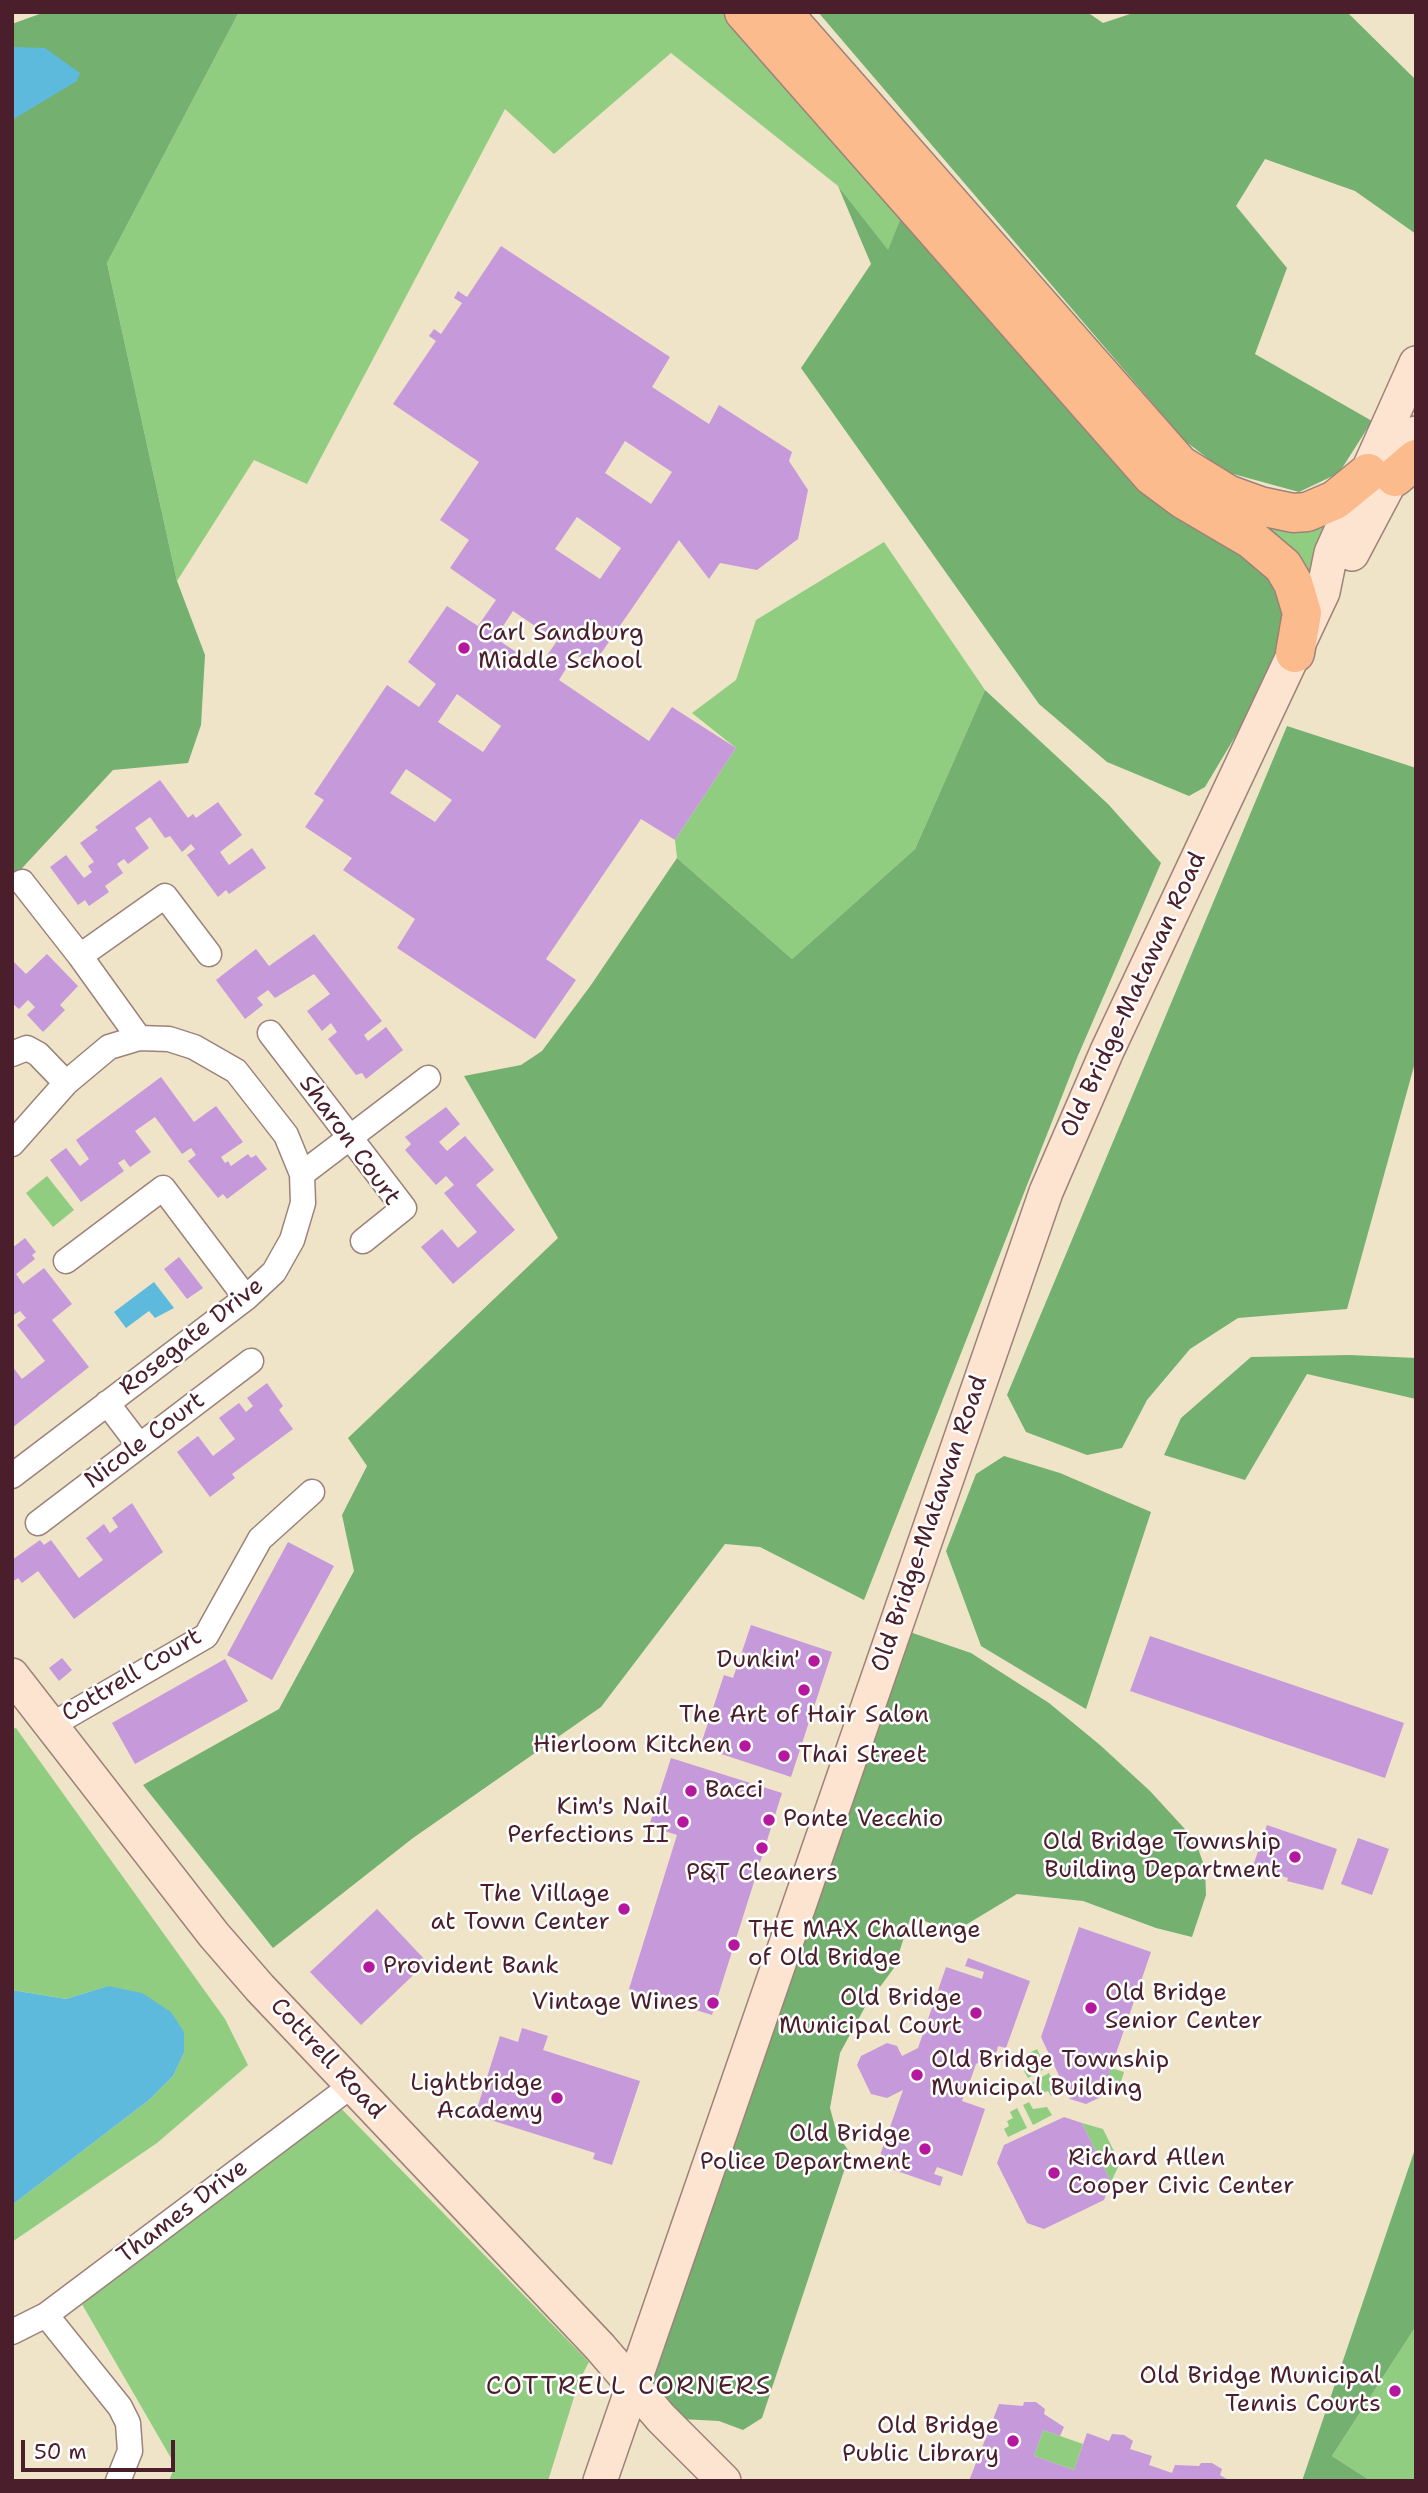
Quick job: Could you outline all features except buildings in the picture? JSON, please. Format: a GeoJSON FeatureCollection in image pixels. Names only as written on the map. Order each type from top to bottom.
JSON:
{"type":"FeatureCollection","features":[{"type":"Feature","properties":{"kind":"highway"},"geometry":{"type":"LineString","coordinates":[[744,12],[1152,476],[1183,499],[1251,539],[1283,566],[1293,583],[1302,613],[1294,653]]}},
{"type":"Feature","properties":{"kind":"highway"},"geometry":{"type":"LineString","coordinates":[[782,12],[1180,465],[1227,495],[1293,513],[1307,512],[1335,500],[1393,470]]}},
{"type":"Feature","properties":{"kind":"main road","name":"Old Bridge-Matawan Road"},"geometry":{"type":"LineString","coordinates":[[1393,470],[1416,363]]}},
{"type":"Feature","properties":{"kind":"main road","name":"Old Bridge-Matawan Road"},"geometry":{"type":"LineString","coordinates":[[600,2481],[1046,1192],[1107,1051],[1323,592],[1349,561],[1393,470],[1416,433]]}},
{"type":"Feature","properties":{"kind":"main road","name":"Cottrell Road"},"geometry":{"type":"LineString","coordinates":[[12,1675],[214,1935],[661,2418],[724,2481]]}},
{"type":"Feature","properties":{"kind":"street"},"geometry":{"type":"LineString","coordinates":[[22,882],[139,1038]]}},
{"type":"Feature","properties":{"kind":"street"},"geometry":{"type":"LineString","coordinates":[[80,956],[165,896],[209,954]]}},
{"type":"Feature","properties":{"kind":"street","name":"Sharon Court"},"geometry":{"type":"LineString","coordinates":[[270,1033],[404,1208],[363,1241]]}},
{"type":"Feature","properties":{"kind":"street","name":"Rosegate Drive"},"geometry":{"type":"LineString","coordinates":[[12,1144],[66,1083],[109,1047],[139,1038],[169,1039],[194,1047],[236,1071],[286,1135],[302,1174],[303,1203],[292,1240],[274,1272],[246,1298],[12,1476]]}},
{"type":"Feature","properties":{"kind":"street"},"geometry":{"type":"LineString","coordinates":[[12,1054],[27,1048],[38,1054],[66,1083]]}},
{"type":"Feature","properties":{"kind":"street"},"geometry":{"type":"LineString","coordinates":[[302,1174],[428,1078]]}},
{"type":"Feature","properties":{"kind":"street"},"geometry":{"type":"LineString","coordinates":[[66,1261],[163,1188],[246,1298]]}},
{"type":"Feature","properties":{"kind":"street","name":"Nicole Court"},"geometry":{"type":"LineString","coordinates":[[38,1523],[251,1361]]}},
{"type":"Feature","properties":{"kind":"street"},"geometry":{"type":"LineString","coordinates":[[107,1404],[139,1445]]}},
{"type":"Feature","properties":{"kind":"street","name":"Cottrell Court"},"geometry":{"type":"LineString","coordinates":[[50,1726],[206,1636],[260,1539],[312,1492]]}},
{"type":"Feature","properties":{"kind":"street","name":"Thames Drive"},"geometry":{"type":"LineString","coordinates":[[12,2332],[46,2315],[351,2086]]}},
{"type":"Feature","properties":{"kind":"street"},"geometry":{"type":"LineString","coordinates":[[46,2315],[120,2407],[128,2423],[130,2451],[118,2481]]}},
{"type":"Feature","properties":{"kind":"green space"},"geometry":{"type":"Polygon","coordinates":[[[45,12],[239,12],[107,263],[177,581],[205,655],[201,725],[188,763],[113,770],[12,879],[12,24],[45,12]]]}},
{"type":"Feature","properties":{"kind":"green space"},"geometry":{"type":"Polygon","coordinates":[[[239,12],[728,12],[903,212],[888,251],[838,186],[671,53],[554,154],[505,109],[307,484],[254,460],[177,581],[107,263],[239,12]]]}},
{"type":"Feature","properties":{"kind":"green space"},"geometry":{"type":"Polygon","coordinates":[[[818,12],[1087,12],[1103,23],[1136,12],[1347,12],[1416,80],[1416,234],[1355,191],[1265,159],[1236,206],[1287,268],[1255,354],[1372,421],[1339,473],[1299,492],[1226,472],[1185,441],[818,12]]]}},
{"type":"Feature","properties":{"kind":"green space"},"geometry":{"type":"Polygon","coordinates":[[[838,186],[888,250],[903,212],[1268,570],[1282,595],[1280,641],[1248,715],[1205,787],[1189,796],[1107,762],[1039,704],[801,368],[871,264],[838,186]]]}},
{"type":"Feature","properties":{"kind":"green space"},"geometry":{"type":"Polygon","coordinates":[[[1329,521],[1305,587],[1254,525],[1329,521]]]}},
{"type":"Feature","properties":{"kind":"green space"},"geometry":{"type":"Polygon","coordinates":[[[884,542],[985,690],[915,849],[792,959],[677,858],[675,840],[736,748],[692,713],[736,680],[756,620],[884,542]]]}},
{"type":"Feature","properties":{"kind":"green space"},"geometry":{"type":"Polygon","coordinates":[[[985,690],[1108,804],[1161,863],[1077,1058],[864,1600],[760,1547],[725,1544],[601,1707],[413,1838],[273,1948],[143,1785],[279,1709],[354,1571],[342,1515],[367,1466],[348,1438],[558,1238],[464,1076],[521,1065],[542,1051],[591,985],[677,858],[792,959],[915,849],[985,690]]]}},
{"type":"Feature","properties":{"kind":"green space"},"geometry":{"type":"Polygon","coordinates":[[[1287,726],[1416,768],[1416,1059],[1347,1309],[1238,1318],[1190,1349],[1147,1400],[1122,1448],[1087,1455],[1026,1432],[1007,1395],[1287,726]]]}},
{"type":"Feature","properties":{"kind":"green space"},"geometry":{"type":"Polygon","coordinates":[[[47,1176],[74,1210],[53,1227],[26,1193],[47,1176]]]}},
{"type":"Feature","properties":{"kind":"green space"},"geometry":{"type":"Polygon","coordinates":[[[1350,1355],[1416,1358],[1416,1399],[1307,1374],[1245,1480],[1164,1455],[1181,1418],[1251,1357],[1350,1355]]]}},
{"type":"Feature","properties":{"kind":"green space"},"geometry":{"type":"Polygon","coordinates":[[[1004,1456],[1060,1473],[1151,1512],[1086,1709],[981,1646],[946,1551],[976,1474],[1004,1456]]]}},
{"type":"Feature","properties":{"kind":"green space"},"geometry":{"type":"Polygon","coordinates":[[[895,1627],[971,1653],[1049,1703],[1100,1745],[1150,1791],[1195,1840],[1205,1868],[1206,1895],[1192,1937],[1156,1928],[1083,1901],[1017,1894],[954,1932],[911,1916],[894,1968],[865,2007],[840,2053],[830,2108],[837,2134],[850,2153],[762,2418],[743,2430],[719,2421],[661,2418],[634,2386],[895,1627]]]}},
{"type":"Feature","properties":{"kind":"green space"},"geometry":{"type":"Polygon","coordinates":[[[16,1728],[225,2019],[248,2065],[157,2143],[12,2242],[12,2205],[149,2100],[173,2076],[184,2053],[108,1986],[66,1999],[12,1990],[12,1729],[16,1728]]]}},
{"type":"Feature","properties":{"kind":"green space"},"geometry":{"type":"Polygon","coordinates":[[[1037,2049],[1046,2068],[1028,2078],[1024,2071],[1030,2068],[1027,2062],[1032,2060],[1029,2053],[1037,2049]]]}},
{"type":"Feature","properties":{"kind":"green space"},"geometry":{"type":"Polygon","coordinates":[[[1111,2068],[1124,2072],[1119,2088],[1101,2097],[1111,2068]]]}},
{"type":"Feature","properties":{"kind":"green space"},"geometry":{"type":"Polygon","coordinates":[[[1049,2073],[1059,2092],[1051,2096],[1048,2091],[1043,2093],[1040,2086],[1034,2089],[1031,2083],[1049,2073]]]}},
{"type":"Feature","properties":{"kind":"green space"},"geometry":{"type":"Polygon","coordinates":[[[326,2093],[589,2362],[579,2381],[548,2481],[169,2481],[175,2465],[72,2287],[326,2093]]]}},
{"type":"Feature","properties":{"kind":"green space"},"geometry":{"type":"Polygon","coordinates":[[[1029,2102],[1033,2109],[1047,2107],[1052,2115],[1033,2125],[1023,2105],[1029,2102]]]}},
{"type":"Feature","properties":{"kind":"green space"},"geometry":{"type":"Polygon","coordinates":[[[1017,2108],[1027,2128],[1008,2137],[1004,2129],[1009,2126],[1007,2121],[1013,2118],[1010,2112],[1017,2108]]]}},
{"type":"Feature","properties":{"kind":"green space"},"geometry":{"type":"Polygon","coordinates":[[[1082,2123],[1103,2129],[1120,2163],[1111,2182],[1082,2123]]]}},
{"type":"Feature","properties":{"kind":"green space"},"geometry":{"type":"Polygon","coordinates":[[[1416,2146],[1416,2326],[1332,2456],[1371,2481],[1302,2481],[1416,2146]]]}},
{"type":"Feature","properties":{"kind":"green space","name":"Old Bridge Municipal Tennis Courts"},"geometry":{"type":"Polygon","coordinates":[[[1416,2326],[1416,2481],[1371,2481],[1332,2456],[1416,2326]]]}},
{"type":"Feature","properties":{"kind":"green space"},"geometry":{"type":"Polygon","coordinates":[[[1043,2430],[1083,2444],[1074,2470],[1034,2456],[1043,2430]]]}},
{"type":"Feature","properties":{"kind":"water"},"geometry":{"type":"Polygon","coordinates":[[[12,47],[45,48],[80,73],[77,81],[12,120],[12,47]]]}},
{"type":"Feature","properties":{"kind":"water"},"geometry":{"type":"Polygon","coordinates":[[[154,1282],[174,1308],[155,1318],[149,1311],[126,1328],[114,1312],[154,1282]]]}},
{"type":"Feature","properties":{"kind":"water"},"geometry":{"type":"Polygon","coordinates":[[[108,1986],[142,1993],[171,2012],[184,2032],[184,2053],[173,2076],[149,2100],[12,2205],[12,1990],[66,1999],[108,1986]]]}},
{"type":"Feature","properties":{"kind":"place","name":"Carl Sandburg Middle School"},"geometry":{"type":"Point","coordinates":[464,648]}},
{"type":"Feature","properties":{"kind":"place","name":"Dunkin'"},"geometry":{"type":"Point","coordinates":[814,1661]}},
{"type":"Feature","properties":{"kind":"place","name":"The Art of Hair Salon"},"geometry":{"type":"Point","coordinates":[804,1690]}},
{"type":"Feature","properties":{"kind":"place","name":"Hierloom Kitchen"},"geometry":{"type":"Point","coordinates":[745,1746]}},
{"type":"Feature","properties":{"kind":"place","name":"Thai Street"},"geometry":{"type":"Point","coordinates":[784,1756]}},
{"type":"Feature","properties":{"kind":"place","name":"Bacci"},"geometry":{"type":"Point","coordinates":[691,1791]}},
{"type":"Feature","properties":{"kind":"place","name":"Ponte Vecchio"},"geometry":{"type":"Point","coordinates":[769,1820]}},
{"type":"Feature","properties":{"kind":"place","name":"Kim's Nail Perfections II"},"geometry":{"type":"Point","coordinates":[683,1822]}},
{"type":"Feature","properties":{"kind":"place","name":"P&T Cleaners"},"geometry":{"type":"Point","coordinates":[762,1848]}},
{"type":"Feature","properties":{"kind":"place","name":"Old Bridge Township Building Department"},"geometry":{"type":"Point","coordinates":[1295,1857]}},
{"type":"Feature","properties":{"kind":"place","name":"The Village at Town Center"},"geometry":{"type":"Point","coordinates":[624,1909]}},
{"type":"Feature","properties":{"kind":"place","name":"THE MAX Challenge of Old Bridge"},"geometry":{"type":"Point","coordinates":[734,1945]}},
{"type":"Feature","properties":{"kind":"place","name":"Provident Bank"},"geometry":{"type":"Point","coordinates":[369,1967]}},
{"type":"Feature","properties":{"kind":"place","name":"Vintage Wines"},"geometry":{"type":"Point","coordinates":[713,2003]}},
{"type":"Feature","properties":{"kind":"place","name":"Old Bridge Senior Center"},"geometry":{"type":"Point","coordinates":[1091,2008]}},
{"type":"Feature","properties":{"kind":"place","name":"Old Bridge Municipal Court"},"geometry":{"type":"Point","coordinates":[976,2013]}},
{"type":"Feature","properties":{"kind":"place","name":"Old Bridge Township Municipal Building"},"geometry":{"type":"Point","coordinates":[917,2075]}},
{"type":"Feature","properties":{"kind":"place","name":"Lightbridge Academy"},"geometry":{"type":"Point","coordinates":[557,2098]}},
{"type":"Feature","properties":{"kind":"place","name":"Old Bridge Police Department"},"geometry":{"type":"Point","coordinates":[925,2149]}},
{"type":"Feature","properties":{"kind":"place","name":"Richard Allen Cooper Civic Center"},"geometry":{"type":"Point","coordinates":[1054,2173]}},
{"type":"Feature","properties":{"kind":"place","name":"Old Bridge Municipal Tennis Courts"},"geometry":{"type":"Point","coordinates":[1395,2391]}},
{"type":"Feature","properties":{"kind":"place","name":"Old Bridge Public Library"},"geometry":{"type":"Point","coordinates":[1013,2441]}},
{"type":"Feature","properties":{"kind":"district","name":"COTTRELL CORNERS"},"geometry":{"type":"Point","coordinates":[629,2387]}}]}
